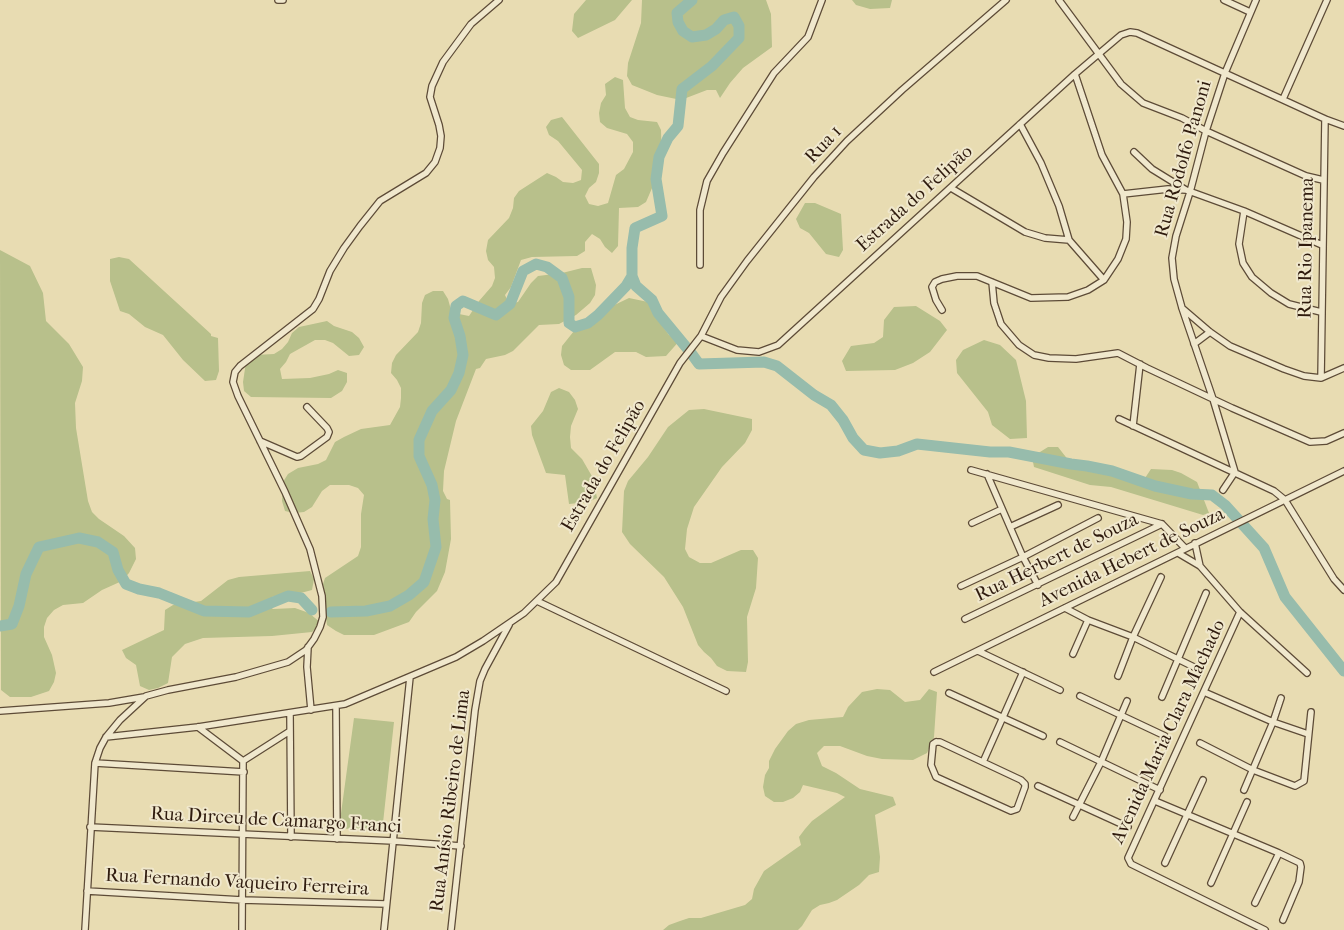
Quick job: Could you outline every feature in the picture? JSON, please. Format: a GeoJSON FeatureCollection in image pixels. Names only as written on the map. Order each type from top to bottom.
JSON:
{"type":"FeatureCollection","features":[{"type":"Feature","properties":{"kind":"street"},"geometry":{"type":"LineString","coordinates":[[278,0],[283,0]]}},
{"type":"Feature","properties":{"kind":"street"},"geometry":{"type":"LineString","coordinates":[[0,711],[110,704],[168,690],[236,677],[288,662],[299,656],[308,647],[320,627],[323,616],[319,577],[310,549],[238,396],[234,382],[235,372],[247,360],[313,309],[330,271],[344,248],[380,201],[426,173],[435,162],[440,148],[441,136],[430,97],[432,86],[443,62],[472,24],[499,0]]}},
{"type":"Feature","properties":{"kind":"street"},"geometry":{"type":"LineString","coordinates":[[700,265],[700,210],[707,181],[774,73],[808,37],[822,0]]}},
{"type":"Feature","properties":{"kind":"street","name":"Rua 1"},"geometry":{"type":"LineString","coordinates":[[699,339],[721,297],[814,176],[847,141],[902,90],[1006,0]]}},
{"type":"Feature","properties":{"kind":"street"},"geometry":{"type":"LineString","coordinates":[[1059,0],[1123,87],[1143,104],[1182,118],[1206,132],[1306,176],[1323,180]]}},
{"type":"Feature","properties":{"kind":"street"},"geometry":{"type":"LineString","coordinates":[[1224,0],[1250,12]]}},
{"type":"Feature","properties":{"kind":"street","name":"Rua Rodolfo Panoni"},"geometry":{"type":"LineString","coordinates":[[1235,472],[1213,399],[1182,308],[1174,279],[1172,258],[1188,191],[1225,73],[1256,0]]}},
{"type":"Feature","properties":{"kind":"street"},"geometry":{"type":"LineString","coordinates":[[1283,99],[1327,0]]}},
{"type":"Feature","properties":{"kind":"street","name":"Estrada do Felipão"},"geometry":{"type":"LineString","coordinates":[[510,623],[537,601],[556,582],[680,363],[699,339],[737,350],[759,352],[778,345],[1075,74],[1121,35],[1130,32],[1137,33],[1225,73]]}},
{"type":"Feature","properties":{"kind":"street"},"geometry":{"type":"LineString","coordinates":[[1225,73],[1325,119],[1343,124]]}},
{"type":"Feature","properties":{"kind":"street"},"geometry":{"type":"LineString","coordinates":[[942,310],[936,300],[932,287],[935,282],[957,276],[977,276],[1031,298],[1068,297],[1088,290],[1104,280],[1118,259],[1126,239],[1127,222],[1122,194],[1102,155],[1075,74]]}},
{"type":"Feature","properties":{"kind":"street","name":"Rua Rio Ipanema"},"geometry":{"type":"LineString","coordinates":[[1321,378],[1325,119]]}},
{"type":"Feature","properties":{"kind":"street"},"geometry":{"type":"LineString","coordinates":[[1020,124],[1041,163],[1059,206],[1069,240],[1104,280]]}},
{"type":"Feature","properties":{"kind":"street"},"geometry":{"type":"LineString","coordinates":[[1134,152],[1152,169],[1188,191],[1244,211],[1322,245]]}},
{"type":"Feature","properties":{"kind":"street"},"geometry":{"type":"LineString","coordinates":[[951,188],[1025,232],[1045,238],[1069,240]]}},
{"type":"Feature","properties":{"kind":"street"},"geometry":{"type":"LineString","coordinates":[[1122,194],[1168,190],[1188,191]]}},
{"type":"Feature","properties":{"kind":"street"},"geometry":{"type":"LineString","coordinates":[[1244,211],[1239,244],[1243,263],[1252,277],[1271,293],[1290,304],[1321,312]]}},
{"type":"Feature","properties":{"kind":"street"},"geometry":{"type":"LineString","coordinates":[[992,282],[994,303],[1001,324],[1019,345],[1034,355],[1076,359],[1118,353],[1213,399],[1310,442],[1326,441],[1344,433]]}},
{"type":"Feature","properties":{"kind":"street"},"geometry":{"type":"LineString","coordinates":[[1182,308],[1230,346],[1284,369],[1304,376],[1321,378],[1344,368]]}},
{"type":"Feature","properties":{"kind":"street"},"geometry":{"type":"LineString","coordinates":[[1194,344],[1210,332]]}},
{"type":"Feature","properties":{"kind":"street"},"geometry":{"type":"LineString","coordinates":[[1133,426],[1140,364]]}},
{"type":"Feature","properties":{"kind":"street"},"geometry":{"type":"LineString","coordinates":[[260,441],[297,457],[301,456],[327,437],[329,432],[307,407]]}},
{"type":"Feature","properties":{"kind":"street"},"geometry":{"type":"LineString","coordinates":[[1119,419],[1274,491],[1285,500],[1334,579],[1344,590]]}},
{"type":"Feature","properties":{"kind":"street"},"geometry":{"type":"LineString","coordinates":[[971,470],[1162,524],[1185,548]]}},
{"type":"Feature","properties":{"kind":"street","name":"Avenida Hebert de Souza"},"geometry":{"type":"LineString","coordinates":[[934,672],[1344,471]]}},
{"type":"Feature","properties":{"kind":"street"},"geometry":{"type":"LineString","coordinates":[[1223,490],[1235,472]]}},
{"type":"Feature","properties":{"kind":"street"},"geometry":{"type":"LineString","coordinates":[[987,474],[1023,557],[1038,584]]}},
{"type":"Feature","properties":{"kind":"street"},"geometry":{"type":"LineString","coordinates":[[1010,527],[1058,505]]}},
{"type":"Feature","properties":{"kind":"street"},"geometry":{"type":"LineString","coordinates":[[972,523],[1002,509]]}},
{"type":"Feature","properties":{"kind":"street"},"geometry":{"type":"LineString","coordinates":[[961,586],[1023,557],[1098,518]]}},
{"type":"Feature","properties":{"kind":"street","name":"Rua Herbert de Souza"},"geometry":{"type":"LineString","coordinates":[[965,619],[1162,524]]}},
{"type":"Feature","properties":{"kind":"street"},"geometry":{"type":"LineString","coordinates":[[1195,543],[1200,566]]}},
{"type":"Feature","properties":{"kind":"street"},"geometry":{"type":"LineString","coordinates":[[1178,553],[1200,566],[1240,612],[1307,673]]}},
{"type":"Feature","properties":{"kind":"street"},"geometry":{"type":"LineString","coordinates":[[1118,676],[1133,637],[1161,577]]}},
{"type":"Feature","properties":{"kind":"street"},"geometry":{"type":"LineString","coordinates":[[1162,697],[1206,593]]}},
{"type":"Feature","properties":{"kind":"street"},"geometry":{"type":"LineString","coordinates":[[537,601],[726,691]]}},
{"type":"Feature","properties":{"kind":"street"},"geometry":{"type":"LineString","coordinates":[[1065,608],[1088,620],[1133,637],[1198,669]]}},
{"type":"Feature","properties":{"kind":"street","name":"Avenida Maria Clara Machado"},"geometry":{"type":"LineString","coordinates":[[1240,612],[1128,858],[1131,864],[1265,930]]}},
{"type":"Feature","properties":{"kind":"street"},"geometry":{"type":"LineString","coordinates":[[1073,654],[1088,620]]}},
{"type":"Feature","properties":{"kind":"street"},"geometry":{"type":"LineString","coordinates":[[106,737],[198,727],[345,704],[456,656],[510,623]]}},
{"type":"Feature","properties":{"kind":"street","name":"Rua Anísio Ribeiro de Lima"},"geometry":{"type":"LineString","coordinates":[[451,930],[475,710],[480,681],[492,654],[510,623]]}},
{"type":"Feature","properties":{"kind":"street"},"geometry":{"type":"LineString","coordinates":[[308,647],[307,667],[310,710]]}},
{"type":"Feature","properties":{"kind":"street"},"geometry":{"type":"LineString","coordinates":[[978,651],[1060,690]]}},
{"type":"Feature","properties":{"kind":"street"},"geometry":{"type":"LineString","coordinates":[[983,762],[1023,672]]}},
{"type":"Feature","properties":{"kind":"street"},"geometry":{"type":"LineString","coordinates":[[384,930],[410,677]]}},
{"type":"Feature","properties":{"kind":"street"},"geometry":{"type":"LineString","coordinates":[[1204,692],[1273,722],[1308,734]]}},
{"type":"Feature","properties":{"kind":"street"},"geometry":{"type":"LineString","coordinates":[[949,693],[1043,736]]}},
{"type":"Feature","properties":{"kind":"street"},"geometry":{"type":"LineString","coordinates":[[85,930],[95,763],[106,737],[120,720],[146,696]]}},
{"type":"Feature","properties":{"kind":"street"},"geometry":{"type":"LineString","coordinates":[[1080,696],[1165,736]]}},
{"type":"Feature","properties":{"kind":"street"},"geometry":{"type":"LineString","coordinates":[[1244,790],[1273,722],[1281,698]]}},
{"type":"Feature","properties":{"kind":"street"},"geometry":{"type":"LineString","coordinates":[[1073,817],[1101,762],[1127,701]]}},
{"type":"Feature","properties":{"kind":"street"},"geometry":{"type":"LineString","coordinates":[[336,706],[337,839]]}},
{"type":"Feature","properties":{"kind":"street"},"geometry":{"type":"LineString","coordinates":[[1200,743],[1253,770],[1295,786],[1304,781],[1311,712]]}},
{"type":"Feature","properties":{"kind":"street"},"geometry":{"type":"LineString","coordinates":[[290,713],[291,836]]}},
{"type":"Feature","properties":{"kind":"street"},"geometry":{"type":"LineString","coordinates":[[198,727],[243,761],[242,930]]}},
{"type":"Feature","properties":{"kind":"street"},"geometry":{"type":"LineString","coordinates":[[243,761],[290,731]]}},
{"type":"Feature","properties":{"kind":"street"},"geometry":{"type":"LineString","coordinates":[[940,742],[983,762],[1021,780],[1025,784],[1025,791],[1014,811],[936,777],[931,765],[933,744],[940,742]]}},
{"type":"Feature","properties":{"kind":"street"},"geometry":{"type":"LineString","coordinates":[[1060,742],[1160,790]]}},
{"type":"Feature","properties":{"kind":"street"},"geometry":{"type":"LineString","coordinates":[[95,763],[244,772]]}},
{"type":"Feature","properties":{"kind":"street"},"geometry":{"type":"LineString","coordinates":[[1165,863],[1204,780]]}},
{"type":"Feature","properties":{"kind":"street"},"geometry":{"type":"LineString","coordinates":[[1038,786],[1128,827]]}},
{"type":"Feature","properties":{"kind":"street"},"geometry":{"type":"LineString","coordinates":[[1155,801],[1300,863],[1299,882],[1283,920]]}},
{"type":"Feature","properties":{"kind":"street"},"geometry":{"type":"LineString","coordinates":[[1211,882],[1247,802]]}},
{"type":"Feature","properties":{"kind":"street","name":"Rua Dirceu de Camargo Franci"},"geometry":{"type":"LineString","coordinates":[[90,827],[461,846]]}},
{"type":"Feature","properties":{"kind":"street"},"geometry":{"type":"LineString","coordinates":[[1255,903],[1279,853]]}},
{"type":"Feature","properties":{"kind":"street","name":"Rua Fernando Vaqueiro Ferreira"},"geometry":{"type":"LineString","coordinates":[[87,890],[242,900],[386,904]]}},
{"type":"Feature","properties":{"kind":"green space"},"geometry":{"type":"Polygon","coordinates":[[[586,0],[632,0],[615,20],[578,38],[572,31],[574,14],[586,0]]]}},
{"type":"Feature","properties":{"kind":"green space"},"geometry":{"type":"Polygon","coordinates":[[[642,0],[766,0],[771,14],[772,47],[743,68],[720,98],[716,90],[707,90],[681,100],[657,95],[632,85],[627,76],[628,63],[641,23],[642,0]]]}},
{"type":"Feature","properties":{"kind":"green space"},"geometry":{"type":"Polygon","coordinates":[[[852,0],[892,0],[890,8],[870,9],[856,5],[852,0]]]}},
{"type":"Feature","properties":{"kind":"green space"},"geometry":{"type":"Polygon","coordinates":[[[615,77],[623,80],[625,108],[630,117],[657,122],[661,130],[662,165],[646,202],[638,207],[619,208],[618,246],[612,253],[600,239],[592,234],[585,242],[585,251],[577,256],[532,257],[521,260],[511,287],[505,295],[509,304],[518,302],[538,276],[582,268],[591,268],[596,285],[595,295],[590,303],[576,315],[559,324],[539,325],[513,351],[505,355],[486,359],[480,368],[476,369],[456,421],[444,471],[443,491],[447,499],[450,500],[451,539],[445,572],[437,591],[416,612],[409,622],[374,635],[344,635],[327,625],[322,587],[325,578],[358,556],[361,547],[361,514],[364,495],[358,488],[349,485],[330,485],[322,491],[312,507],[304,512],[294,513],[285,511],[282,501],[283,482],[288,474],[298,468],[318,464],[326,460],[335,442],[344,437],[361,429],[390,425],[400,407],[401,398],[401,388],[391,373],[392,363],[396,355],[418,332],[425,295],[433,291],[443,291],[448,299],[451,310],[469,316],[492,286],[495,278],[494,267],[488,260],[486,251],[488,240],[509,218],[514,198],[519,191],[547,173],[563,182],[573,183],[581,180],[582,170],[558,141],[549,135],[546,127],[551,120],[562,117],[599,164],[596,182],[589,188],[585,196],[589,204],[598,206],[608,203],[616,175],[624,169],[633,152],[633,142],[627,134],[607,128],[600,122],[601,103],[606,95],[605,84],[615,77]]]}},
{"type":"Feature","properties":{"kind":"green space"},"geometry":{"type":"Polygon","coordinates":[[[805,203],[815,203],[841,214],[843,250],[839,257],[826,254],[809,233],[800,228],[796,219],[805,203]]]}},
{"type":"Feature","properties":{"kind":"green space"},"geometry":{"type":"Polygon","coordinates":[[[0,250],[30,266],[43,293],[46,321],[69,344],[83,367],[82,381],[75,403],[76,428],[88,501],[92,512],[99,519],[124,536],[135,548],[136,559],[129,573],[122,581],[102,590],[83,603],[63,605],[54,610],[47,618],[44,627],[44,637],[52,655],[56,673],[49,691],[31,697],[10,697],[1,690],[0,250]]]}},
{"type":"Feature","properties":{"kind":"green space"},"geometry":{"type":"Polygon","coordinates":[[[119,257],[129,259],[211,336],[218,338],[219,371],[216,380],[205,381],[183,360],[163,335],[145,327],[129,314],[120,311],[110,281],[110,259],[119,257]]]}},
{"type":"Feature","properties":{"kind":"green space"},"geometry":{"type":"Polygon","coordinates":[[[629,298],[648,302],[656,308],[663,327],[669,335],[681,339],[666,356],[646,357],[636,352],[615,352],[590,370],[571,370],[564,365],[561,355],[562,346],[574,331],[606,309],[629,298]]]}},
{"type":"Feature","properties":{"kind":"green space"},"geometry":{"type":"Polygon","coordinates":[[[916,306],[940,321],[947,330],[930,352],[913,363],[895,370],[846,371],[842,361],[851,346],[874,343],[883,337],[884,320],[894,307],[916,306]]]}},
{"type":"Feature","properties":{"kind":"green space"},"geometry":{"type":"Polygon","coordinates":[[[327,321],[334,326],[352,332],[359,338],[364,347],[359,355],[349,356],[333,343],[325,340],[315,340],[290,354],[280,369],[282,379],[310,378],[338,370],[347,373],[347,382],[342,391],[331,398],[251,397],[244,391],[243,382],[246,362],[255,355],[274,354],[282,349],[292,333],[299,327],[327,321]]]}},
{"type":"Feature","properties":{"kind":"green space"},"geometry":{"type":"Polygon","coordinates":[[[984,340],[1000,345],[1016,360],[1026,401],[1027,438],[1010,439],[992,425],[988,412],[957,373],[956,360],[963,350],[984,340]]]}},
{"type":"Feature","properties":{"kind":"green space"},"geometry":{"type":"Polygon","coordinates":[[[559,388],[569,392],[575,400],[578,409],[571,426],[571,448],[582,459],[593,478],[597,498],[588,502],[569,504],[565,475],[546,473],[532,435],[531,426],[543,411],[551,392],[559,388]]]}},
{"type":"Feature","properties":{"kind":"green space"},"geometry":{"type":"Polygon","coordinates":[[[704,409],[752,419],[752,430],[745,443],[722,467],[694,507],[687,529],[685,549],[689,557],[700,563],[711,563],[741,550],[753,550],[758,558],[756,588],[747,617],[748,662],[746,672],[727,671],[717,666],[704,652],[698,645],[683,607],[664,577],[630,544],[622,532],[624,491],[628,481],[648,457],[668,427],[689,410],[704,409]]]}},
{"type":"Feature","properties":{"kind":"green space"},"geometry":{"type":"Polygon","coordinates":[[[1048,447],[1058,447],[1069,461],[1097,467],[1114,477],[1145,478],[1151,469],[1172,470],[1181,473],[1197,482],[1209,513],[1203,515],[1111,487],[1090,485],[1034,467],[1032,457],[1048,447]]]}},
{"type":"Feature","properties":{"kind":"green space"},"geometry":{"type":"Polygon","coordinates":[[[310,571],[314,579],[312,590],[293,595],[274,596],[264,602],[273,609],[295,608],[309,613],[321,623],[312,632],[272,636],[203,638],[185,644],[172,657],[168,683],[149,690],[140,686],[136,665],[126,658],[122,650],[164,630],[165,610],[173,605],[201,601],[228,580],[239,577],[310,571]]]}},
{"type":"Feature","properties":{"kind":"green space"},"geometry":{"type":"Polygon","coordinates":[[[877,689],[890,690],[905,702],[920,700],[929,689],[937,692],[934,737],[927,753],[913,760],[882,759],[867,756],[840,746],[824,746],[817,753],[822,766],[860,789],[893,797],[896,805],[875,815],[880,857],[879,872],[869,875],[859,885],[837,900],[820,905],[812,910],[798,930],[663,930],[669,925],[689,918],[701,918],[745,905],[752,899],[754,889],[764,871],[801,845],[799,837],[812,821],[845,797],[837,793],[803,785],[800,792],[793,798],[783,802],[774,802],[765,796],[763,787],[765,775],[769,768],[769,761],[788,731],[796,724],[809,720],[843,717],[848,707],[862,692],[877,689]]]}},
{"type":"Feature","properties":{"kind":"green space"},"geometry":{"type":"Polygon","coordinates":[[[354,718],[394,722],[382,832],[339,828],[354,718]]]}},
{"type":"Feature","properties":{"kind":"waterway"},"geometry":{"type":"LineString","coordinates":[[331,612],[366,611],[390,606],[409,595],[424,582],[436,547],[433,519],[435,500],[432,485],[419,456],[419,440],[432,411],[451,390],[459,373],[463,355],[460,336],[454,318],[456,306],[463,301],[496,315],[510,304],[523,271],[536,264],[547,267],[562,278],[569,297],[569,323],[575,327],[588,323],[598,315],[626,286],[632,276],[632,248],[635,228],[662,216],[656,179],[659,157],[668,138],[678,126],[682,89],[712,66],[739,38],[739,26],[734,17],[724,20],[716,29],[706,35],[692,37],[683,31],[678,22],[677,13],[692,0]]}},
{"type":"Feature","properties":{"kind":"waterway"},"geometry":{"type":"LineString","coordinates":[[632,276],[636,286],[652,300],[658,313],[699,364],[764,362],[777,366],[814,395],[831,405],[843,420],[853,438],[864,450],[880,453],[898,451],[917,444],[990,452],[1009,452],[1112,471],[1155,486],[1192,494],[1212,495],[1225,505],[1264,548],[1285,597],[1344,671]]}},
{"type":"Feature","properties":{"kind":"waterway"},"geometry":{"type":"LineString","coordinates":[[0,626],[12,624],[19,606],[26,574],[39,547],[79,538],[98,542],[113,552],[118,570],[126,584],[159,593],[204,611],[249,612],[288,596],[301,598],[312,610]]}}]}
